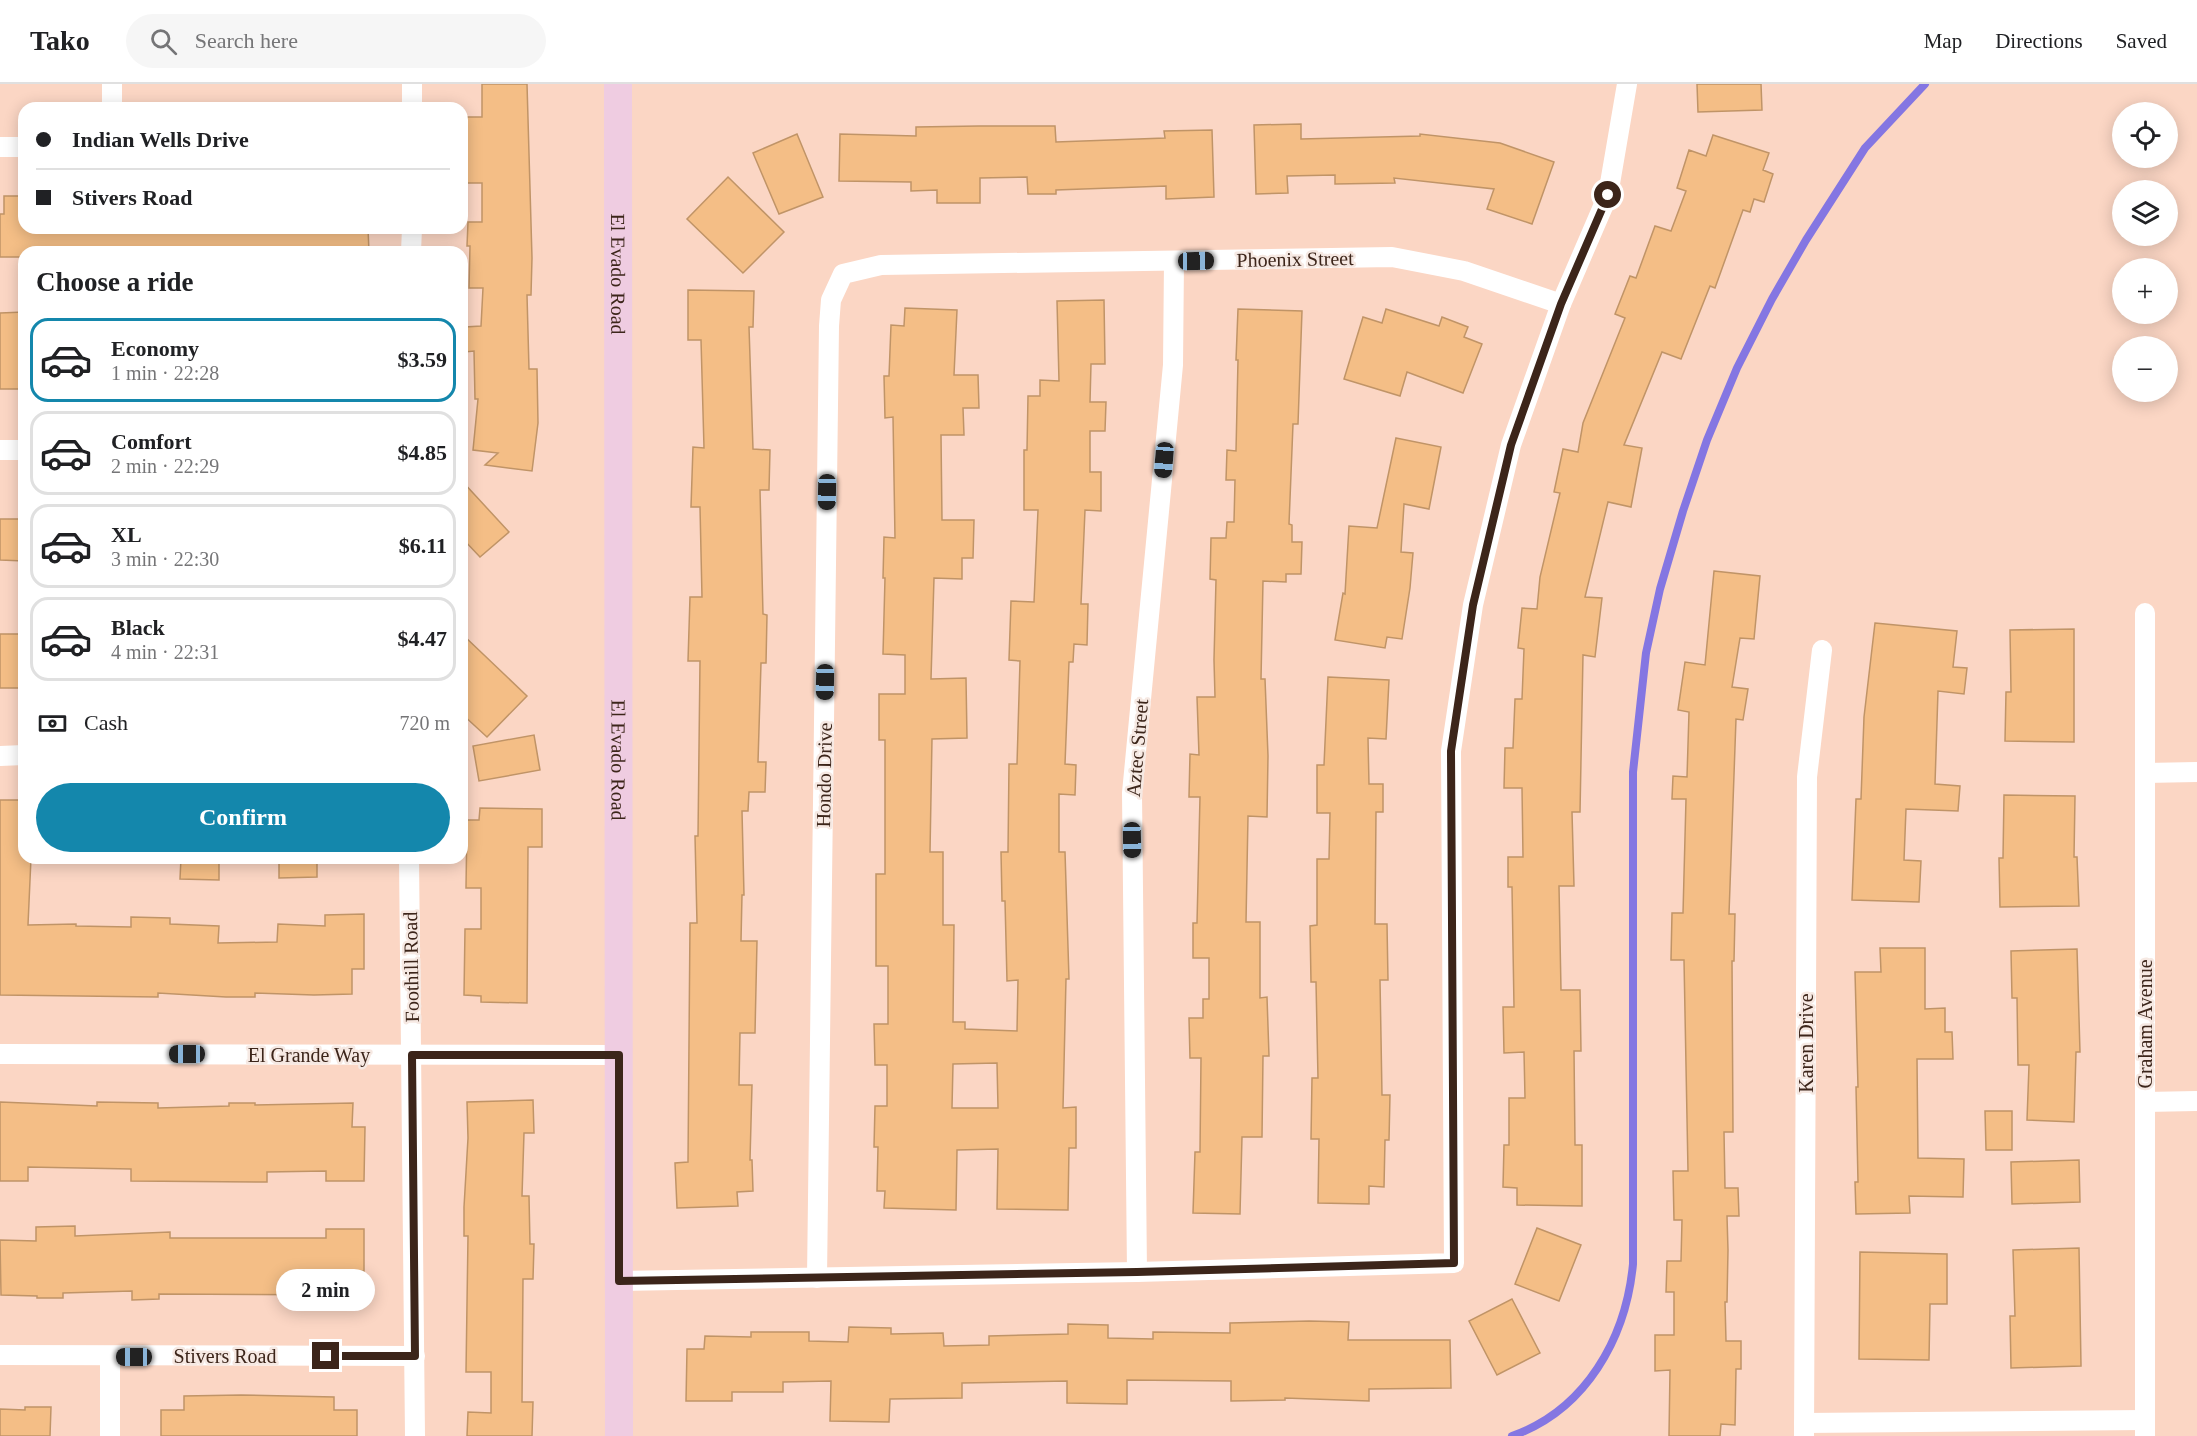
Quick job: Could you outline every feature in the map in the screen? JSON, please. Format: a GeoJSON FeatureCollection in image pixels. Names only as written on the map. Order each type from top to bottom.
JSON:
{"type":"FeatureCollection","features":[{"type":"Feature","properties":{"kind":"main road","name":"El Evado Road"},"geometry":{"type":"LineString","coordinates":[[618,84],[619,1436]]}},
{"type":"Feature","properties":{"kind":"street"},"geometry":{"type":"LineString","coordinates":[[112,84],[112,102]]}},
{"type":"Feature","properties":{"kind":"street"},"geometry":{"type":"LineString","coordinates":[[412,84],[412,102]]}},
{"type":"Feature","properties":{"kind":"street"},"geometry":{"type":"LineString","coordinates":[[619,1281],[1137,1272],[1454,1263],[1451,751],[1473,605],[1511,445],[1561,304],[1608,195],[1627,84]]}},
{"type":"Feature","properties":{"kind":"street"},"geometry":{"type":"LineString","coordinates":[[0,147],[18,147]]}},
{"type":"Feature","properties":{"kind":"street","name":"Phoenix Street"},"geometry":{"type":"LineString","coordinates":[[843,274],[881,265],[1392,257],[1464,271],[1561,304]]}},
{"type":"Feature","properties":{"kind":"street","name":"Aztec Street"},"geometry":{"type":"LineString","coordinates":[[1137,1272],[1132,793],[1173,365],[1174,261]]}},
{"type":"Feature","properties":{"kind":"street","name":"Hondo Drive"},"geometry":{"type":"LineString","coordinates":[[817,1278],[829,326],[831,300],[843,274]]}},
{"type":"Feature","properties":{"kind":"street"},"geometry":{"type":"LineString","coordinates":[[0,450],[18,450]]}},
{"type":"Feature","properties":{"kind":"street","name":"Graham Avenue"},"geometry":{"type":"LineString","coordinates":[[2145,613],[2145,1428]]}},
{"type":"Feature","properties":{"kind":"street","name":"Karen Drive"},"geometry":{"type":"LineString","coordinates":[[1804,1430],[1807,777],[1822,650]]}},
{"type":"Feature","properties":{"kind":"street"},"geometry":{"type":"LineString","coordinates":[[0,756],[18,755]]}},
{"type":"Feature","properties":{"kind":"street"},"geometry":{"type":"LineString","coordinates":[[2145,773],[2197,772]]}},
{"type":"Feature","properties":{"kind":"street","name":"Foothill Road"},"geometry":{"type":"LineString","coordinates":[[409,864],[415,1436]]}},
{"type":"Feature","properties":{"kind":"street","name":"El Grande Way"},"geometry":{"type":"LineString","coordinates":[[0,1054],[619,1055]]}},
{"type":"Feature","properties":{"kind":"street"},"geometry":{"type":"LineString","coordinates":[[2145,1102],[2197,1101]]}},
{"type":"Feature","properties":{"kind":"street","name":"Stivers Road"},"geometry":{"type":"LineString","coordinates":[[0,1355],[415,1356]]}},
{"type":"Feature","properties":{"kind":"street"},"geometry":{"type":"LineString","coordinates":[[110,1357],[110,1436]]}},
{"type":"Feature","properties":{"kind":"street"},"geometry":{"type":"LineString","coordinates":[[1804,1430],[2145,1428]]}},
{"type":"Feature","properties":{"kind":"building"},"geometry":{"type":"Polygon","coordinates":[[[482,84],[527,84],[532,258],[531,295],[527,295],[529,369],[537,369],[538,423],[532,471],[485,465],[498,453],[473,450],[478,399],[475,399],[474,351],[468,352],[468,327],[481,326],[483,288],[469,288],[470,246],[467,246],[468,222],[482,222],[482,183],[468,183],[468,117],[482,117],[482,84]]]}},
{"type":"Feature","properties":{"kind":"building"},"geometry":{"type":"Polygon","coordinates":[[[1697,84],[1761,84],[1762,110],[1698,112],[1697,84]]]}},
{"type":"Feature","properties":{"kind":"building"},"geometry":{"type":"Polygon","coordinates":[[[1301,124],[1301,139],[1420,136],[1420,134],[1500,143],[1554,162],[1532,224],[1487,209],[1494,189],[1394,178],[1395,183],[1335,184],[1335,175],[1287,176],[1288,193],[1256,194],[1254,125],[1301,124]]]}},
{"type":"Feature","properties":{"kind":"building"},"geometry":{"type":"Polygon","coordinates":[[[1055,126],[1056,142],[1165,138],[1164,131],[1212,130],[1214,197],[1166,199],[1166,186],[1056,190],[1056,194],[1028,194],[1027,177],[980,178],[980,203],[937,203],[937,190],[911,191],[911,182],[839,181],[840,134],[916,136],[916,127],[1055,126]]]}},
{"type":"Feature","properties":{"kind":"building"},"geometry":{"type":"Polygon","coordinates":[[[797,134],[823,197],[779,214],[753,153],[797,134]]]}},
{"type":"Feature","properties":{"kind":"building"},"geometry":{"type":"Polygon","coordinates":[[[1713,135],[1769,153],[1763,170],[1773,174],[1764,202],[1754,199],[1750,212],[1743,210],[1715,288],[1710,286],[1681,359],[1662,352],[1624,445],[1642,448],[1631,507],[1608,502],[1585,597],[1602,598],[1595,657],[1583,655],[1580,812],[1572,812],[1574,886],[1559,886],[1561,990],[1580,990],[1581,1051],[1574,1051],[1575,1145],[1582,1145],[1582,1206],[1517,1205],[1517,1188],[1503,1187],[1504,1145],[1509,1145],[1509,1098],[1525,1098],[1524,1052],[1504,1053],[1503,1007],[1514,1007],[1512,887],[1508,887],[1508,857],[1523,857],[1522,788],[1504,788],[1505,748],[1513,748],[1515,699],[1522,699],[1524,649],[1518,648],[1522,608],[1537,609],[1540,577],[1560,493],[1554,492],[1563,449],[1578,452],[1583,423],[1625,318],[1615,314],[1630,276],[1636,278],[1655,226],[1671,231],[1686,191],[1677,188],[1689,150],[1706,156],[1713,135]]]}},
{"type":"Feature","properties":{"kind":"building"},"geometry":{"type":"Polygon","coordinates":[[[728,177],[784,232],[743,273],[687,219],[728,177]]]}},
{"type":"Feature","properties":{"kind":"building"},"geometry":{"type":"Polygon","coordinates":[[[4,196],[18,196],[18,234],[368,234],[369,246],[18,246],[18,257],[0,257],[0,214],[4,214],[4,196]]]}},
{"type":"Feature","properties":{"kind":"building"},"geometry":{"type":"Polygon","coordinates":[[[688,290],[754,291],[753,327],[749,327],[753,449],[770,450],[769,490],[760,490],[763,614],[767,615],[766,663],[761,663],[758,762],[766,762],[765,792],[749,792],[748,811],[742,811],[744,895],[742,895],[741,941],[757,941],[755,1033],[740,1033],[739,1085],[752,1085],[750,1160],[752,1160],[753,1191],[737,1192],[738,1206],[677,1208],[675,1163],[688,1162],[690,923],[697,923],[695,836],[698,836],[700,661],[688,661],[690,597],[702,597],[700,507],[691,507],[693,447],[704,448],[701,340],[688,340],[688,290]]]}},
{"type":"Feature","properties":{"kind":"building"},"geometry":{"type":"Polygon","coordinates":[[[1104,300],[1105,364],[1091,364],[1090,402],[1106,402],[1105,431],[1090,431],[1090,472],[1101,472],[1101,511],[1085,510],[1081,604],[1088,604],[1087,645],[1074,644],[1073,662],[1069,662],[1065,764],[1076,765],[1075,795],[1059,794],[1059,852],[1065,852],[1069,979],[1066,979],[1063,1108],[1076,1107],[1076,1148],[1069,1148],[1068,1210],[997,1209],[998,1149],[957,1150],[956,1210],[884,1208],[885,1191],[877,1191],[878,1147],[874,1147],[875,1106],[887,1106],[887,1065],[875,1065],[874,1024],[888,1024],[888,966],[876,966],[876,874],[885,874],[885,740],[879,740],[879,694],[905,694],[905,655],[883,654],[884,537],[895,538],[893,417],[885,418],[884,376],[889,376],[891,325],[904,326],[905,308],[957,310],[954,375],[978,375],[979,408],[963,408],[964,435],[941,435],[942,520],[974,520],[973,558],[962,558],[962,579],[934,578],[931,679],[966,678],[967,738],[932,739],[930,852],[943,852],[943,925],[954,925],[953,1022],[965,1022],[965,1029],[1017,1031],[1018,980],[1007,981],[1001,852],[1008,852],[1009,764],[1017,764],[1020,661],[1009,660],[1011,601],[1034,602],[1038,510],[1024,510],[1024,450],[1027,450],[1028,396],[1040,396],[1040,380],[1059,381],[1057,301],[1104,300]],[[997,1063],[953,1064],[952,1108],[998,1108],[997,1063]]]}},
{"type":"Feature","properties":{"kind":"building"},"geometry":{"type":"Polygon","coordinates":[[[1238,309],[1302,311],[1298,424],[1293,424],[1289,524],[1292,525],[1292,542],[1302,542],[1301,574],[1286,574],[1286,582],[1263,581],[1261,679],[1265,679],[1268,756],[1267,817],[1248,816],[1246,922],[1260,922],[1260,998],[1267,997],[1269,1056],[1263,1056],[1262,1137],[1242,1137],[1240,1214],[1193,1213],[1195,1152],[1200,1152],[1201,1058],[1190,1058],[1189,1018],[1203,1018],[1203,999],[1209,999],[1209,958],[1193,958],[1193,923],[1197,923],[1200,797],[1189,797],[1190,754],[1199,755],[1197,697],[1215,697],[1216,580],[1210,579],[1211,538],[1226,538],[1227,522],[1234,522],[1235,480],[1226,480],[1227,450],[1236,451],[1238,309]]]}},
{"type":"Feature","properties":{"kind":"building"},"geometry":{"type":"Polygon","coordinates":[[[1386,309],[1439,326],[1442,317],[1468,327],[1464,337],[1482,344],[1463,393],[1407,372],[1400,396],[1344,379],[1363,317],[1382,323],[1386,309]]]}},
{"type":"Feature","properties":{"kind":"building"},"geometry":{"type":"Polygon","coordinates":[[[18,312],[18,389],[0,389],[0,313],[18,312]]]}},
{"type":"Feature","properties":{"kind":"building"},"geometry":{"type":"Polygon","coordinates":[[[1396,438],[1441,447],[1429,509],[1404,504],[1401,552],[1413,553],[1402,639],[1387,637],[1385,648],[1335,640],[1343,593],[1345,594],[1349,526],[1377,528],[1396,438]]]}},
{"type":"Feature","properties":{"kind":"building"},"geometry":{"type":"Polygon","coordinates":[[[468,488],[509,532],[480,557],[468,544],[468,488]]]}},
{"type":"Feature","properties":{"kind":"building"},"geometry":{"type":"Polygon","coordinates":[[[0,519],[18,519],[18,561],[0,560],[0,519]]]}},
{"type":"Feature","properties":{"kind":"building"},"geometry":{"type":"Polygon","coordinates":[[[1714,571],[1760,576],[1754,639],[1740,638],[1732,687],[1748,689],[1743,720],[1736,719],[1729,914],[1735,914],[1734,961],[1732,961],[1733,1132],[1724,1132],[1725,1188],[1738,1188],[1739,1216],[1727,1216],[1726,1341],[1741,1341],[1741,1369],[1736,1369],[1735,1425],[1721,1424],[1720,1436],[1669,1436],[1670,1370],[1655,1371],[1655,1335],[1674,1335],[1674,1292],[1666,1292],[1667,1261],[1681,1261],[1682,1220],[1674,1220],[1673,1171],[1688,1171],[1684,960],[1671,960],[1672,913],[1683,913],[1686,799],[1672,799],[1673,776],[1687,777],[1689,712],[1678,710],[1685,662],[1705,665],[1714,571]]]}},
{"type":"Feature","properties":{"kind":"building"},"geometry":{"type":"Polygon","coordinates":[[[1875,623],[1957,631],[1953,667],[1967,668],[1964,694],[1938,691],[1935,784],[1960,786],[1958,811],[1906,809],[1904,860],[1921,861],[1919,902],[1852,900],[1856,799],[1861,799],[1864,717],[1875,623]]]}},
{"type":"Feature","properties":{"kind":"building"},"geometry":{"type":"Polygon","coordinates":[[[2074,629],[2074,742],[2005,741],[2006,692],[2011,692],[2010,630],[2074,629]]]}},
{"type":"Feature","properties":{"kind":"building"},"geometry":{"type":"Polygon","coordinates":[[[0,634],[18,634],[18,688],[0,688],[0,634]]]}},
{"type":"Feature","properties":{"kind":"building"},"geometry":{"type":"Polygon","coordinates":[[[468,640],[527,696],[487,737],[468,720],[468,640]]]}},
{"type":"Feature","properties":{"kind":"building"},"geometry":{"type":"Polygon","coordinates":[[[1328,677],[1389,680],[1386,739],[1368,738],[1369,784],[1383,784],[1383,812],[1376,812],[1375,924],[1387,924],[1388,980],[1380,980],[1382,1095],[1390,1095],[1389,1140],[1385,1140],[1384,1187],[1369,1186],[1369,1204],[1318,1203],[1319,1139],[1311,1139],[1312,1078],[1318,1078],[1316,982],[1311,982],[1310,926],[1317,925],[1317,859],[1329,859],[1330,813],[1317,813],[1317,765],[1324,765],[1328,677]]]}},
{"type":"Feature","properties":{"kind":"building"},"geometry":{"type":"Polygon","coordinates":[[[534,735],[540,770],[479,781],[473,746],[534,735]]]}},
{"type":"Feature","properties":{"kind":"building"},"geometry":{"type":"Polygon","coordinates":[[[2004,795],[2075,796],[2074,857],[2077,857],[2079,906],[2000,907],[1999,858],[2003,858],[2004,795]]]}},
{"type":"Feature","properties":{"kind":"building"},"geometry":{"type":"Polygon","coordinates":[[[0,800],[18,800],[18,864],[31,864],[28,925],[76,924],[76,926],[131,927],[131,917],[170,918],[170,924],[219,926],[218,943],[277,942],[278,924],[325,926],[325,915],[364,914],[364,969],[352,969],[352,994],[255,993],[255,997],[158,993],[158,997],[0,995],[0,800]]]}},
{"type":"Feature","properties":{"kind":"building"},"geometry":{"type":"Polygon","coordinates":[[[480,808],[542,809],[542,847],[528,847],[527,1003],[481,1002],[481,996],[464,995],[465,929],[481,929],[481,888],[466,888],[468,820],[479,820],[480,808]]]}},
{"type":"Feature","properties":{"kind":"building"},"geometry":{"type":"Polygon","coordinates":[[[181,864],[219,864],[219,880],[180,879],[181,864]]]}},
{"type":"Feature","properties":{"kind":"building"},"geometry":{"type":"Polygon","coordinates":[[[279,864],[317,864],[317,877],[279,878],[279,864]]]}},
{"type":"Feature","properties":{"kind":"building"},"geometry":{"type":"Polygon","coordinates":[[[1880,948],[1925,948],[1925,1009],[1945,1008],[1945,1032],[1952,1032],[1953,1059],[1917,1059],[1918,1158],[1964,1159],[1963,1197],[1909,1196],[1910,1213],[1856,1214],[1855,1182],[1858,1182],[1856,1087],[1858,1087],[1855,972],[1881,972],[1880,948]]]}},
{"type":"Feature","properties":{"kind":"building"},"geometry":{"type":"Polygon","coordinates":[[[2077,949],[2080,1052],[2076,1052],[2074,1122],[2027,1120],[2029,1065],[2018,1065],[2017,998],[2012,998],[2011,951],[2077,949]]]}},
{"type":"Feature","properties":{"kind":"building"},"geometry":{"type":"Polygon","coordinates":[[[533,1100],[534,1133],[524,1133],[522,1196],[529,1196],[530,1244],[534,1244],[533,1279],[523,1279],[522,1402],[533,1402],[532,1436],[467,1436],[468,1412],[491,1413],[491,1372],[466,1372],[468,1236],[464,1236],[464,1207],[468,1138],[467,1102],[533,1100]]]}},
{"type":"Feature","properties":{"kind":"building"},"geometry":{"type":"Polygon","coordinates":[[[0,1102],[97,1106],[97,1102],[158,1103],[158,1108],[229,1106],[229,1103],[255,1103],[255,1105],[353,1103],[352,1127],[365,1127],[364,1181],[326,1181],[326,1171],[267,1172],[267,1182],[131,1181],[131,1169],[28,1167],[28,1181],[0,1181],[0,1102]]]}},
{"type":"Feature","properties":{"kind":"building"},"geometry":{"type":"Polygon","coordinates":[[[1985,1111],[2012,1111],[2012,1150],[1986,1150],[1985,1111]]]}},
{"type":"Feature","properties":{"kind":"building"},"geometry":{"type":"Polygon","coordinates":[[[2079,1160],[2080,1202],[2012,1204],[2011,1162],[2079,1160]]]}},
{"type":"Feature","properties":{"kind":"building"},"geometry":{"type":"Polygon","coordinates":[[[75,1226],[75,1236],[170,1232],[170,1238],[326,1238],[326,1229],[364,1229],[364,1271],[354,1271],[354,1295],[159,1294],[159,1299],[132,1300],[132,1291],[63,1293],[63,1298],[1,1295],[0,1240],[36,1241],[36,1227],[75,1226]]]}},
{"type":"Feature","properties":{"kind":"building"},"geometry":{"type":"Polygon","coordinates":[[[1537,1228],[1581,1245],[1559,1301],[1515,1284],[1537,1228]]]}},
{"type":"Feature","properties":{"kind":"building"},"geometry":{"type":"Polygon","coordinates":[[[2079,1248],[2081,1366],[2011,1368],[2010,1316],[2015,1316],[2013,1250],[2079,1248]]]}},
{"type":"Feature","properties":{"kind":"building"},"geometry":{"type":"Polygon","coordinates":[[[1860,1252],[1947,1254],[1947,1304],[1930,1304],[1929,1360],[1859,1359],[1860,1252]]]}},
{"type":"Feature","properties":{"kind":"building"},"geometry":{"type":"Polygon","coordinates":[[[1512,1299],[1540,1353],[1497,1375],[1469,1321],[1512,1299]]]}},
{"type":"Feature","properties":{"kind":"building"},"geometry":{"type":"Polygon","coordinates":[[[1349,1322],[1348,1340],[1450,1340],[1451,1388],[1369,1389],[1369,1401],[1285,1398],[1285,1400],[1231,1401],[1231,1381],[1127,1380],[1127,1404],[1067,1403],[1067,1381],[962,1383],[962,1398],[890,1399],[889,1422],[830,1421],[831,1381],[783,1382],[783,1392],[732,1392],[732,1401],[686,1401],[687,1349],[704,1349],[705,1336],[751,1337],[751,1332],[809,1332],[809,1341],[848,1342],[849,1327],[891,1328],[891,1334],[943,1333],[944,1346],[989,1345],[989,1336],[1068,1334],[1068,1324],[1108,1325],[1108,1338],[1153,1339],[1153,1332],[1230,1333],[1230,1323],[1349,1322]]]}},
{"type":"Feature","properties":{"kind":"building"},"geometry":{"type":"Polygon","coordinates":[[[184,1396],[334,1397],[334,1410],[357,1410],[357,1436],[161,1436],[161,1410],[184,1410],[184,1396]]]}},
{"type":"Feature","properties":{"kind":"building"},"geometry":{"type":"Polygon","coordinates":[[[25,1407],[51,1407],[50,1436],[0,1436],[0,1409],[25,1410],[25,1407]]]}},
{"type":"Feature","properties":{"kind":"waterway"},"geometry":{"type":"LineString","coordinates":[[1512,1436],[1538,1424],[1561,1409],[1581,1390],[1598,1368],[1611,1344],[1622,1318],[1629,1292],[1633,1264],[1633,772],[1646,653],[1660,589],[1683,511],[1707,440],[1737,368],[1772,299],[1806,240],[1865,148],[1925,84]]}},
{"type":"Feature","properties":{"kind":"route"},"geometry":{"type":"LineString","coordinates":[[326,1356],[415,1356],[412,1055],[619,1055],[619,1281],[1137,1272],[1454,1263],[1451,751],[1473,605],[1511,445],[1561,304],[1608,195]]}}]}
